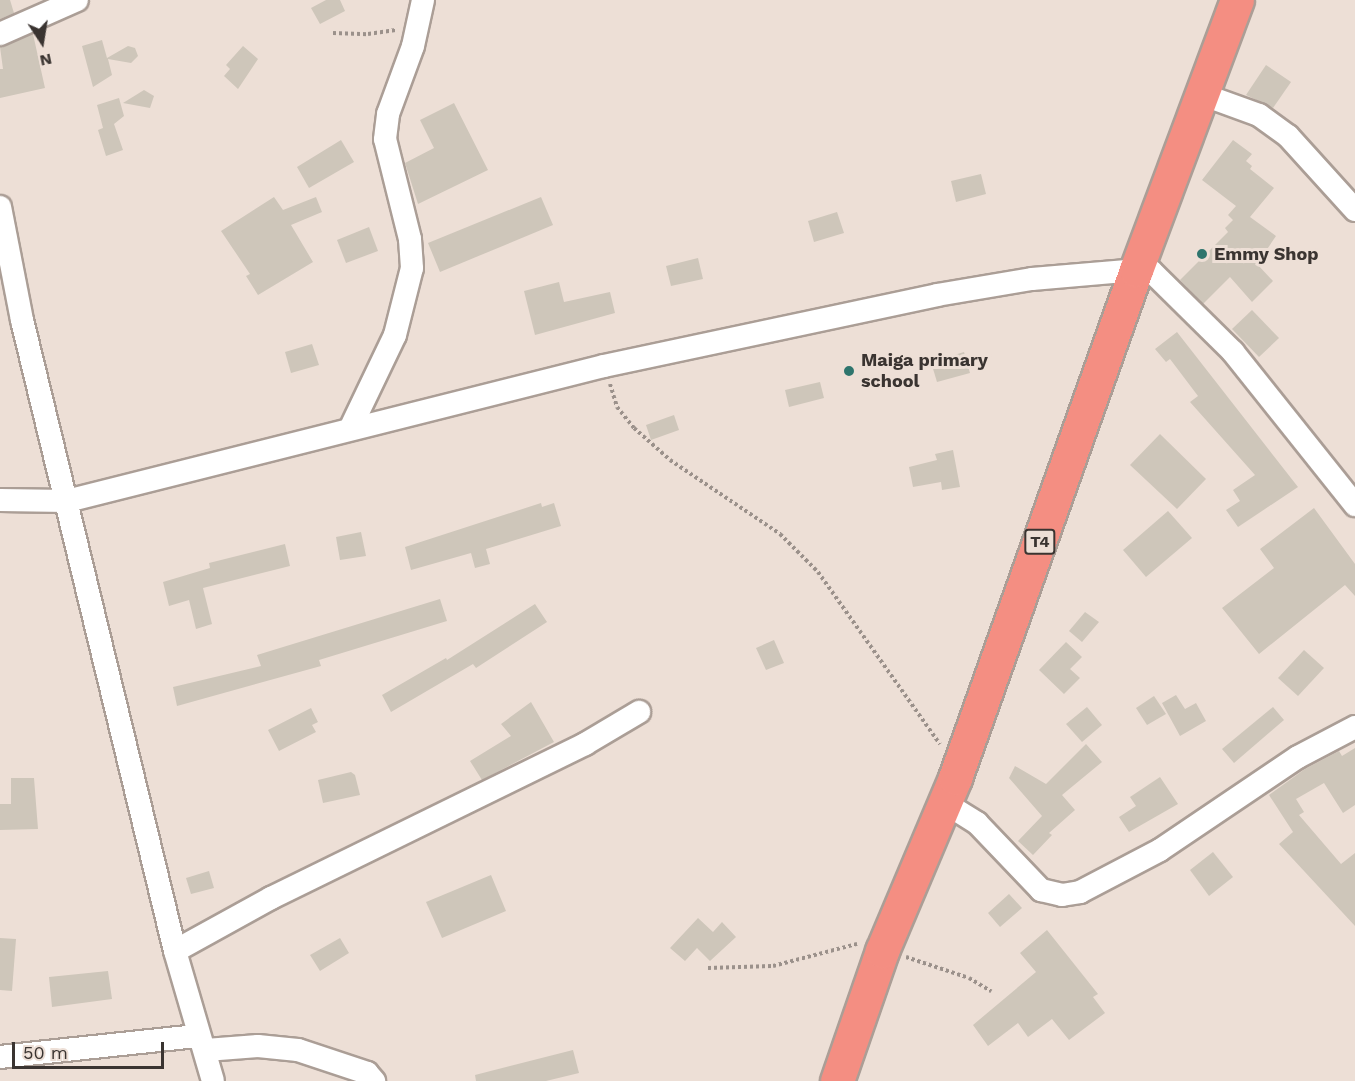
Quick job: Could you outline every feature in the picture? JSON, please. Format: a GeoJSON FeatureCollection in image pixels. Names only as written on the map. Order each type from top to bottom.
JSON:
{"type":"FeatureCollection","features":[{"type":"Feature","properties":{"kind":"highway","name":"T4"},"geometry":{"type":"LineString","coordinates":[[837,1081],[882,951],[950,791],[1136,270],[1237,0]]}},
{"type":"Feature","properties":{"kind":"street"},"geometry":{"type":"LineString","coordinates":[[0,34],[77,0]]}},
{"type":"Feature","properties":{"kind":"street"},"geometry":{"type":"LineString","coordinates":[[350,429],[395,335],[412,268],[410,239],[385,139],[396,84],[418,26],[423,0]]}},
{"type":"Feature","properties":{"kind":"street"},"geometry":{"type":"LineString","coordinates":[[1201,94],[1259,116],[1288,136],[1355,210]]}},
{"type":"Feature","properties":{"kind":"street"},"geometry":{"type":"LineString","coordinates":[[0,207],[22,320],[175,951],[213,1081]]}},
{"type":"Feature","properties":{"kind":"street"},"geometry":{"type":"LineString","coordinates":[[0,501],[67,501],[604,366],[937,295],[1032,279],[1136,270],[1152,272],[1233,352],[1355,505]]}},
{"type":"Feature","properties":{"kind":"street"},"geometry":{"type":"LineString","coordinates":[[175,951],[271,898],[585,744],[639,712]]}},
{"type":"Feature","properties":{"kind":"street"},"geometry":{"type":"LineString","coordinates":[[950,791],[1041,890],[1062,895],[1080,892],[1160,850],[1298,757],[1355,727]]}},
{"type":"Feature","properties":{"kind":"street"},"geometry":{"type":"LineString","coordinates":[[0,1057],[202,1043],[258,1046],[298,1050],[367,1073],[374,1081]]}},
{"type":"Feature","properties":{"kind":"path"},"geometry":{"type":"LineString","coordinates":[[333,33],[368,34],[418,26]]}},
{"type":"Feature","properties":{"kind":"path"},"geometry":{"type":"LineString","coordinates":[[604,366],[617,407],[634,428],[670,460],[780,534],[818,572],[935,736],[950,791]]}},
{"type":"Feature","properties":{"kind":"path"},"geometry":{"type":"LineString","coordinates":[[708,968],[773,966],[865,944],[938,966],[991,991]]}},
{"type":"Feature","properties":{"kind":"building"},"geometry":{"type":"Polygon","coordinates":[[[0,0],[10,0],[14,13],[0,19],[0,0]]]}},
{"type":"Feature","properties":{"kind":"building"},"geometry":{"type":"Polygon","coordinates":[[[326,0],[340,0],[345,11],[320,24],[311,8],[326,0]]]}},
{"type":"Feature","properties":{"kind":"building"},"geometry":{"type":"Polygon","coordinates":[[[33,34],[45,88],[0,98],[0,69],[3,69],[0,47],[33,34]]]}},
{"type":"Feature","properties":{"kind":"building"},"geometry":{"type":"Polygon","coordinates":[[[102,40],[107,58],[128,46],[135,48],[138,56],[131,63],[108,59],[112,75],[93,87],[82,46],[102,40]]]}},
{"type":"Feature","properties":{"kind":"building"},"geometry":{"type":"Polygon","coordinates":[[[243,46],[258,59],[238,89],[224,76],[230,69],[226,65],[243,46]]]}},
{"type":"Feature","properties":{"kind":"building"},"geometry":{"type":"Polygon","coordinates":[[[1266,65],[1291,82],[1273,108],[1246,95],[1266,65]]]}},
{"type":"Feature","properties":{"kind":"building"},"geometry":{"type":"Polygon","coordinates":[[[144,90],[154,96],[150,108],[123,103],[144,90]]]}},
{"type":"Feature","properties":{"kind":"building"},"geometry":{"type":"Polygon","coordinates":[[[119,98],[124,116],[114,124],[123,150],[106,156],[98,130],[103,128],[97,105],[119,98]]]}},
{"type":"Feature","properties":{"kind":"building"},"geometry":{"type":"Polygon","coordinates":[[[454,103],[488,170],[418,204],[405,163],[434,148],[420,120],[454,103]]]}},
{"type":"Feature","properties":{"kind":"building"},"geometry":{"type":"Polygon","coordinates":[[[341,140],[354,162],[309,188],[297,167],[341,140]]]}},
{"type":"Feature","properties":{"kind":"building"},"geometry":{"type":"Polygon","coordinates":[[[1233,140],[1252,154],[1246,161],[1252,166],[1250,169],[1274,188],[1250,217],[1276,236],[1257,264],[1273,281],[1252,302],[1230,277],[1203,304],[1180,280],[1228,232],[1225,228],[1233,220],[1228,215],[1236,206],[1202,180],[1233,140]]]}},
{"type":"Feature","properties":{"kind":"building"},"geometry":{"type":"Polygon","coordinates":[[[981,174],[986,194],[956,202],[951,181],[981,174]]]}},
{"type":"Feature","properties":{"kind":"building"},"geometry":{"type":"Polygon","coordinates":[[[274,197],[283,210],[316,197],[322,212],[291,225],[313,262],[258,295],[246,276],[250,274],[221,231],[274,197]]]}},
{"type":"Feature","properties":{"kind":"building"},"geometry":{"type":"Polygon","coordinates":[[[541,197],[553,225],[440,272],[428,243],[541,197]]]}},
{"type":"Feature","properties":{"kind":"building"},"geometry":{"type":"Polygon","coordinates":[[[837,212],[844,233],[814,242],[808,221],[837,212]]]}},
{"type":"Feature","properties":{"kind":"building"},"geometry":{"type":"Polygon","coordinates":[[[369,227],[378,251],[346,263],[337,240],[369,227]]]}},
{"type":"Feature","properties":{"kind":"building"},"geometry":{"type":"Polygon","coordinates":[[[698,258],[703,279],[671,286],[666,266],[698,258]]]}},
{"type":"Feature","properties":{"kind":"building"},"geometry":{"type":"Polygon","coordinates":[[[559,282],[564,302],[610,292],[615,313],[535,335],[524,291],[559,282]]]}},
{"type":"Feature","properties":{"kind":"building"},"geometry":{"type":"Polygon","coordinates":[[[1252,310],[1279,338],[1259,357],[1232,329],[1252,310]]]}},
{"type":"Feature","properties":{"kind":"building"},"geometry":{"type":"Polygon","coordinates":[[[1177,332],[1298,487],[1238,527],[1226,510],[1240,501],[1233,490],[1255,475],[1190,402],[1198,396],[1170,359],[1166,362],[1155,349],[1177,332]]]}},
{"type":"Feature","properties":{"kind":"building"},"geometry":{"type":"Polygon","coordinates":[[[312,344],[319,365],[291,373],[285,352],[312,344]]]}},
{"type":"Feature","properties":{"kind":"building"},"geometry":{"type":"Polygon","coordinates":[[[964,352],[970,373],[937,382],[931,362],[964,352]]]}},
{"type":"Feature","properties":{"kind":"building"},"geometry":{"type":"Polygon","coordinates":[[[820,382],[824,398],[789,407],[785,390],[820,382]]]}},
{"type":"Feature","properties":{"kind":"building"},"geometry":{"type":"Polygon","coordinates":[[[674,415],[679,430],[651,440],[646,425],[674,415]]]}},
{"type":"Feature","properties":{"kind":"building"},"geometry":{"type":"Polygon","coordinates":[[[1160,434],[1206,479],[1177,509],[1130,465],[1160,434]]]}},
{"type":"Feature","properties":{"kind":"building"},"geometry":{"type":"Polygon","coordinates":[[[953,450],[960,487],[942,490],[941,482],[913,487],[909,467],[937,460],[935,454],[953,450]]]}},
{"type":"Feature","properties":{"kind":"building"},"geometry":{"type":"Polygon","coordinates":[[[541,503],[542,507],[554,503],[561,526],[486,549],[490,564],[475,568],[471,553],[411,570],[405,547],[541,503]]]}},
{"type":"Feature","properties":{"kind":"building"},"geometry":{"type":"Polygon","coordinates":[[[1314,508],[1355,564],[1355,596],[1345,585],[1259,654],[1222,608],[1274,568],[1260,549],[1314,508]]]}},
{"type":"Feature","properties":{"kind":"building"},"geometry":{"type":"Polygon","coordinates":[[[1168,511],[1192,538],[1146,577],[1123,550],[1168,511]]]}},
{"type":"Feature","properties":{"kind":"building"},"geometry":{"type":"Polygon","coordinates":[[[361,532],[366,556],[340,560],[336,537],[361,532]]]}},
{"type":"Feature","properties":{"kind":"building"},"geometry":{"type":"Polygon","coordinates":[[[285,544],[290,566],[203,588],[212,624],[196,629],[189,600],[169,606],[163,582],[210,568],[209,563],[285,544]]]}},
{"type":"Feature","properties":{"kind":"building"},"geometry":{"type":"Polygon","coordinates":[[[440,599],[447,621],[319,660],[321,666],[177,706],[173,687],[261,666],[257,655],[440,599]]]}},
{"type":"Feature","properties":{"kind":"building"},"geometry":{"type":"Polygon","coordinates":[[[535,604],[547,622],[476,668],[473,664],[391,712],[382,695],[446,658],[447,660],[535,604]]]}},
{"type":"Feature","properties":{"kind":"building"},"geometry":{"type":"Polygon","coordinates":[[[1085,612],[1099,622],[1082,642],[1069,631],[1085,612]]]}},
{"type":"Feature","properties":{"kind":"building"},"geometry":{"type":"Polygon","coordinates":[[[774,640],[784,663],[766,670],[756,648],[774,640]]]}},
{"type":"Feature","properties":{"kind":"building"},"geometry":{"type":"Polygon","coordinates":[[[1066,642],[1082,657],[1070,669],[1080,678],[1064,694],[1039,670],[1066,642]]]}},
{"type":"Feature","properties":{"kind":"building"},"geometry":{"type":"Polygon","coordinates":[[[1304,650],[1324,668],[1298,696],[1278,678],[1304,650]]]}},
{"type":"Feature","properties":{"kind":"building"},"geometry":{"type":"Polygon","coordinates":[[[1176,695],[1185,709],[1196,703],[1206,721],[1180,736],[1162,703],[1176,695]]]}},
{"type":"Feature","properties":{"kind":"building"},"geometry":{"type":"Polygon","coordinates":[[[1154,696],[1166,714],[1147,725],[1136,708],[1154,696]]]}},
{"type":"Feature","properties":{"kind":"building"},"geometry":{"type":"Polygon","coordinates":[[[531,702],[554,742],[482,780],[470,761],[511,736],[501,724],[531,702]]]}},
{"type":"Feature","properties":{"kind":"building"},"geometry":{"type":"Polygon","coordinates":[[[1087,707],[1102,725],[1082,742],[1066,724],[1087,707]]]}},
{"type":"Feature","properties":{"kind":"building"},"geometry":{"type":"Polygon","coordinates":[[[1273,707],[1284,720],[1234,763],[1222,749],[1273,707]]]}},
{"type":"Feature","properties":{"kind":"building"},"geometry":{"type":"Polygon","coordinates":[[[311,708],[318,722],[312,725],[316,732],[279,751],[268,730],[311,708]]]}},
{"type":"Feature","properties":{"kind":"building"},"geometry":{"type":"Polygon","coordinates":[[[1086,744],[1102,762],[1062,795],[1075,810],[1049,833],[1052,835],[1033,855],[1018,841],[1042,816],[1009,778],[1015,766],[1046,784],[1086,744]]]}},
{"type":"Feature","properties":{"kind":"building"},"geometry":{"type":"Polygon","coordinates":[[[1355,748],[1355,805],[1343,813],[1324,783],[1296,799],[1304,812],[1299,815],[1341,864],[1355,853],[1355,926],[1279,844],[1293,832],[1269,795],[1305,769],[1339,751],[1342,756],[1355,748]]]}},
{"type":"Feature","properties":{"kind":"building"},"geometry":{"type":"Polygon","coordinates":[[[351,772],[355,775],[360,795],[323,803],[318,780],[351,772]]]}},
{"type":"Feature","properties":{"kind":"building"},"geometry":{"type":"Polygon","coordinates":[[[1160,777],[1178,804],[1129,832],[1119,817],[1136,806],[1130,797],[1160,777]]]}},
{"type":"Feature","properties":{"kind":"building"},"geometry":{"type":"Polygon","coordinates":[[[11,778],[34,778],[38,829],[0,830],[0,804],[11,804],[11,778]]]}},
{"type":"Feature","properties":{"kind":"building"},"geometry":{"type":"Polygon","coordinates":[[[1213,852],[1233,877],[1209,896],[1190,870],[1213,852]]]}},
{"type":"Feature","properties":{"kind":"building"},"geometry":{"type":"Polygon","coordinates":[[[209,871],[214,888],[191,894],[186,878],[209,871]]]}},
{"type":"Feature","properties":{"kind":"building"},"geometry":{"type":"Polygon","coordinates":[[[491,875],[506,911],[442,938],[426,902],[491,875]]]}},
{"type":"Feature","properties":{"kind":"building"},"geometry":{"type":"Polygon","coordinates":[[[1009,894],[1022,908],[1000,927],[988,913],[1009,894]]]}},
{"type":"Feature","properties":{"kind":"building"},"geometry":{"type":"Polygon","coordinates":[[[698,918],[713,932],[722,922],[736,937],[710,961],[697,948],[685,961],[670,948],[698,918]]]}},
{"type":"Feature","properties":{"kind":"building"},"geometry":{"type":"Polygon","coordinates":[[[1047,930],[1098,994],[1093,997],[1105,1013],[1069,1040],[1052,1019],[1028,1037],[1018,1023],[988,1046],[973,1025],[1036,972],[1020,953],[1047,930]]]}},
{"type":"Feature","properties":{"kind":"building"},"geometry":{"type":"Polygon","coordinates":[[[0,938],[16,939],[12,991],[0,990],[0,938]]]}},
{"type":"Feature","properties":{"kind":"building"},"geometry":{"type":"Polygon","coordinates":[[[340,938],[349,953],[320,971],[310,955],[340,938]]]}},
{"type":"Feature","properties":{"kind":"building"},"geometry":{"type":"Polygon","coordinates":[[[108,971],[112,999],[52,1007],[49,977],[108,971]]]}},
{"type":"Feature","properties":{"kind":"building"},"geometry":{"type":"Polygon","coordinates":[[[573,1050],[579,1073],[546,1081],[476,1081],[475,1075],[573,1050]]]}},
{"type":"Feature","properties":{"kind":"place","name":"Emmy Shop"},"geometry":{"type":"Point","coordinates":[1202,254]}},
{"type":"Feature","properties":{"kind":"place","name":"Maiga primary school"},"geometry":{"type":"Point","coordinates":[849,371]}}]}
